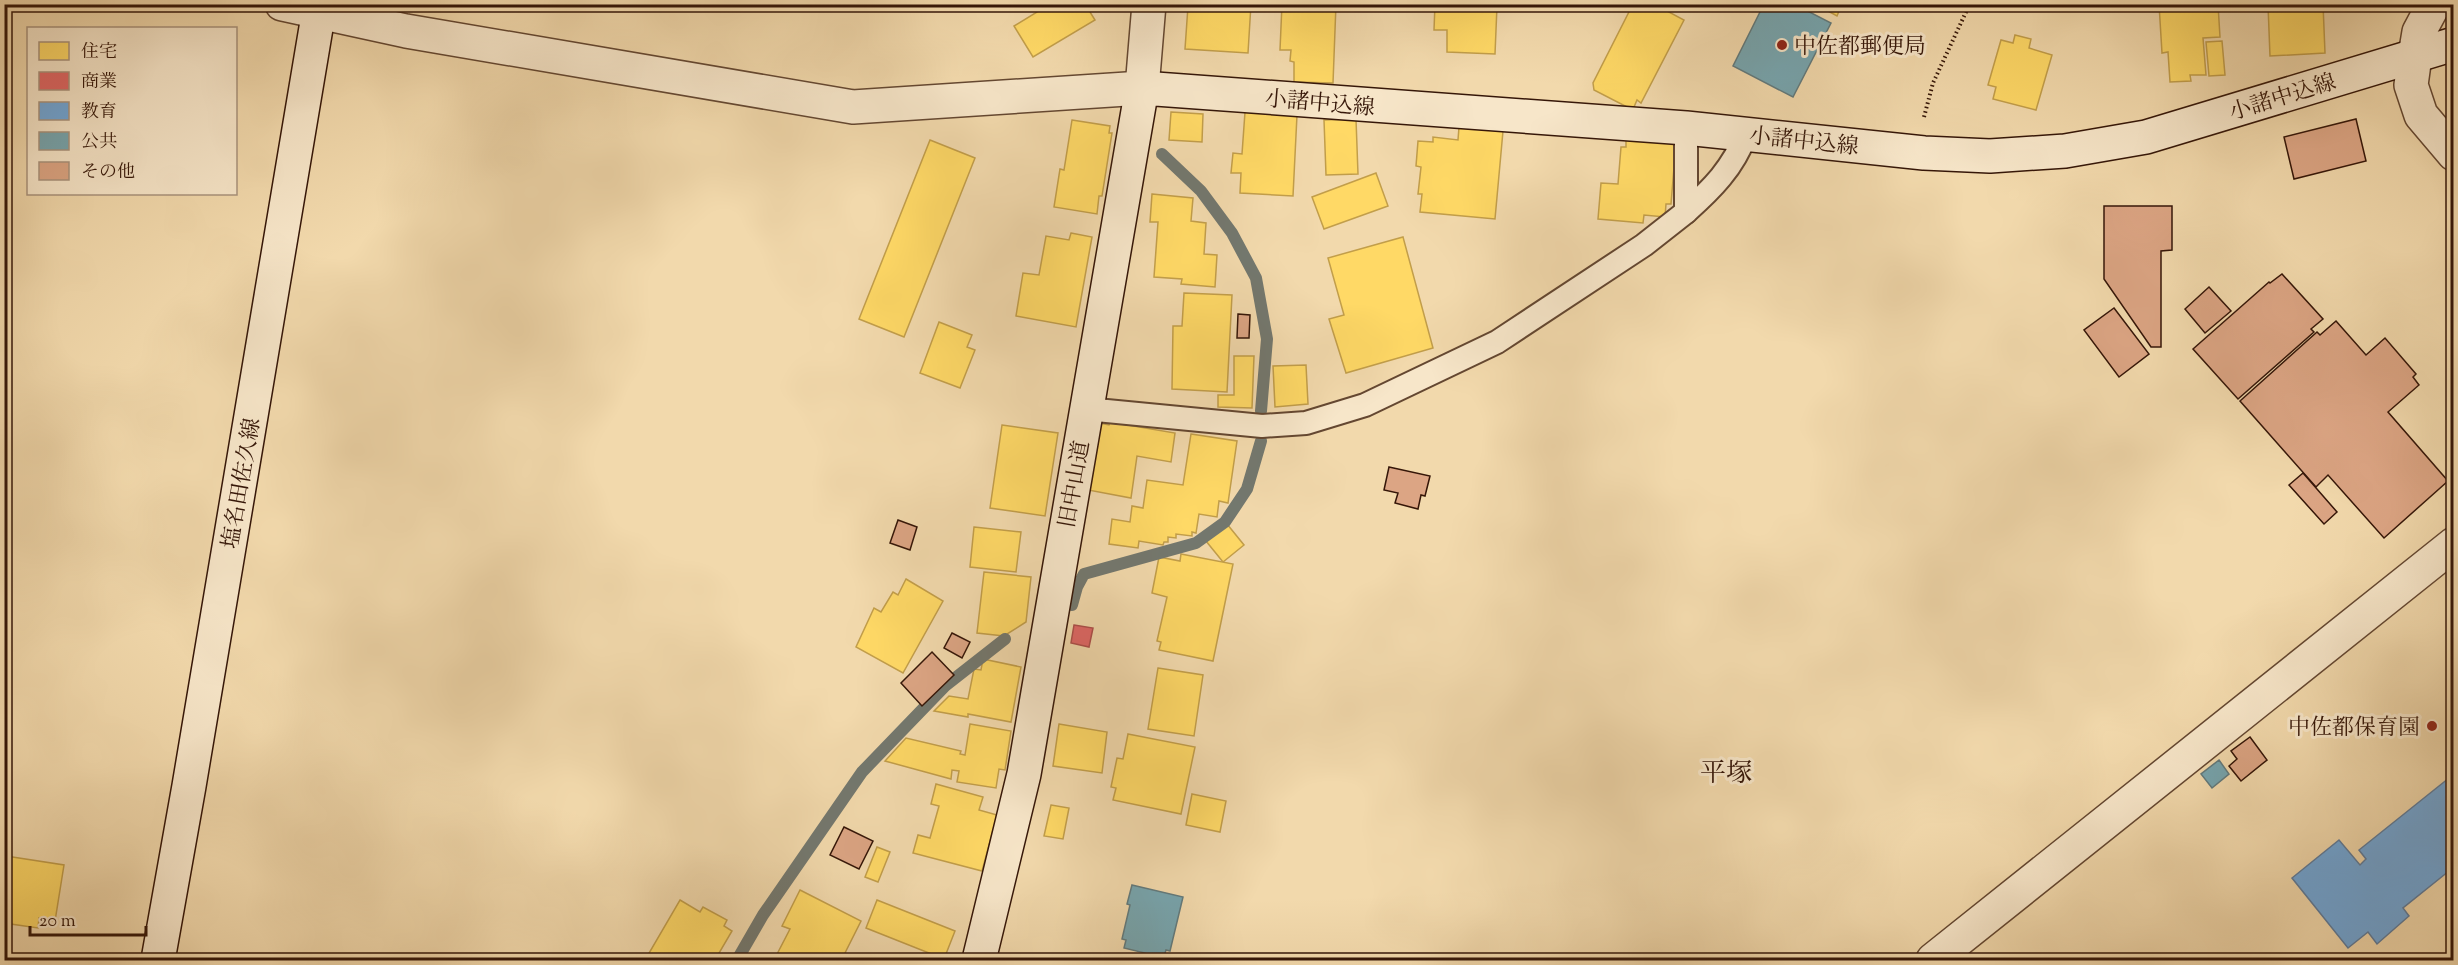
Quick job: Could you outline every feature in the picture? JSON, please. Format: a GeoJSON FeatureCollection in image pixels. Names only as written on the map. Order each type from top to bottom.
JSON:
{"type":"FeatureCollection","features":[{"type":"Feature","properties":{"kind":"main road","name":"小諸中込線"},"geometry":{"type":"LineString","coordinates":[[282,4],[320,8],[406,32],[853,107],[1142,88],[1686,128],[1924,153],[1990,156],[2065,151],[2146,137],[2454,44]]}},
{"type":"Feature","properties":{"kind":"main road","name":"旧中山道"},"geometry":{"type":"LineString","coordinates":[[979,960],[1024,774],[1142,88],[1149,4]]}},
{"type":"Feature","properties":{"kind":"main road"},"geometry":{"type":"LineString","coordinates":[[2434,4],[2419,32],[2411,85],[2421,115],[2454,154]]}},
{"type":"Feature","properties":{"kind":"main road","name":"塩名田佐久線"},"geometry":{"type":"LineString","coordinates":[[158,960],[320,8]]}},
{"type":"Feature","properties":{"kind":"main road"},"geometry":{"type":"LineString","coordinates":[[1933,960],[2454,544]]}},
{"type":"Feature","properties":{"kind":"lane"},"geometry":{"type":"LineString","coordinates":[[1686,128],[1686,212]]}},
{"type":"Feature","properties":{"kind":"lane"},"geometry":{"type":"LineString","coordinates":[[1086,409],[1262,426],[1306,423],[1365,405],[1497,342],[1644,245],[1686,212],[1718,180],[1738,156],[1746,134]]}},
{"type":"Feature","properties":{"kind":"path"},"geometry":{"type":"LineString","coordinates":[[1924,153],[1921,134],[1930,94],[1966,12],[1967,4]]}},
{"type":"Feature","properties":{"kind":"building: 住宅"},"geometry":{"type":"Polygon","coordinates":[[[1050,4],[1085,4],[1095,20],[1033,57],[1014,26],[1050,4]]]}},
{"type":"Feature","properties":{"kind":"building: 住宅"},"geometry":{"type":"Polygon","coordinates":[[[1251,4],[1248,53],[1185,49],[1188,6],[1251,4]]]}},
{"type":"Feature","properties":{"kind":"building: 住宅"},"geometry":{"type":"Polygon","coordinates":[[[1282,4],[1336,4],[1333,83],[1294,82],[1294,62],[1290,61],[1291,50],[1280,50],[1282,4]]]}},
{"type":"Feature","properties":{"kind":"building: 住宅"},"geometry":{"type":"Polygon","coordinates":[[[1435,4],[1497,6],[1495,54],[1447,52],[1447,30],[1434,30],[1435,4]]]}},
{"type":"Feature","properties":{"kind":"building: 住宅"},"geometry":{"type":"Polygon","coordinates":[[[1633,4],[1654,4],[1684,20],[1641,103],[1637,100],[1634,107],[1627,107],[1594,90],[1593,83],[1633,4]]]}},
{"type":"Feature","properties":{"kind":"building: 住宅"},"geometry":{"type":"Polygon","coordinates":[[[1815,4],[1842,4],[1837,16],[1815,4]]]}},
{"type":"Feature","properties":{"kind":"building: 住宅"},"geometry":{"type":"Polygon","coordinates":[[[2159,4],[2218,4],[2220,37],[2203,38],[2206,75],[2190,75],[2191,81],[2170,82],[2168,52],[2162,53],[2159,4]]]}},
{"type":"Feature","properties":{"kind":"building: 住宅"},"geometry":{"type":"Polygon","coordinates":[[[2323,4],[2325,53],[2270,56],[2268,5],[2323,4]]]}},
{"type":"Feature","properties":{"kind":"building: 住宅"},"geometry":{"type":"Polygon","coordinates":[[[2015,35],[2031,39],[2029,48],[2052,55],[2036,110],[1993,99],[1996,87],[1988,85],[2001,40],[2013,43],[2015,35]]]}},
{"type":"Feature","properties":{"kind":"building: 住宅"},"geometry":{"type":"Polygon","coordinates":[[[2222,41],[2225,75],[2209,76],[2206,42],[2222,41]]]}},
{"type":"Feature","properties":{"kind":"building: 住宅"},"geometry":{"type":"Polygon","coordinates":[[[1171,112],[1203,114],[1202,142],[1169,140],[1171,112]]]}},
{"type":"Feature","properties":{"kind":"building: 住宅"},"geometry":{"type":"Polygon","coordinates":[[[1245,112],[1297,115],[1293,196],[1240,193],[1241,173],[1231,173],[1233,153],[1242,154],[1245,112]]]}},
{"type":"Feature","properties":{"kind":"building: 住宅"},"geometry":{"type":"Polygon","coordinates":[[[1356,119],[1358,174],[1326,175],[1324,120],[1356,119]]]}},
{"type":"Feature","properties":{"kind":"building: 住宅"},"geometry":{"type":"Polygon","coordinates":[[[1072,120],[1110,126],[1109,133],[1112,133],[1097,214],[1054,207],[1060,169],[1064,170],[1072,120]]]}},
{"type":"Feature","properties":{"kind":"building: 住宅"},"geometry":{"type":"Polygon","coordinates":[[[1459,127],[1503,131],[1495,219],[1420,212],[1422,194],[1418,194],[1421,167],[1416,166],[1418,141],[1433,142],[1433,137],[1458,140],[1459,127]]]}},
{"type":"Feature","properties":{"kind":"building: 住宅"},"geometry":{"type":"Polygon","coordinates":[[[1626,139],[1676,143],[1671,204],[1666,204],[1665,217],[1644,215],[1643,223],[1598,219],[1601,183],[1618,184],[1621,147],[1626,147],[1626,139]]]}},
{"type":"Feature","properties":{"kind":"building: 住宅"},"geometry":{"type":"Polygon","coordinates":[[[930,140],[975,158],[904,337],[859,319],[930,140]]]}},
{"type":"Feature","properties":{"kind":"building: 住宅"},"geometry":{"type":"Polygon","coordinates":[[[1376,173],[1388,206],[1324,229],[1312,197],[1376,173]]]}},
{"type":"Feature","properties":{"kind":"building: 住宅"},"geometry":{"type":"Polygon","coordinates":[[[1152,194],[1193,198],[1191,221],[1206,223],[1204,254],[1217,255],[1215,287],[1181,284],[1182,279],[1154,277],[1158,222],[1150,222],[1152,194]]]}},
{"type":"Feature","properties":{"kind":"building: 住宅"},"geometry":{"type":"Polygon","coordinates":[[[1071,233],[1092,237],[1076,327],[1016,316],[1023,273],[1039,275],[1046,236],[1069,240],[1071,233]]]}},
{"type":"Feature","properties":{"kind":"building: 住宅"},"geometry":{"type":"Polygon","coordinates":[[[1403,237],[1433,348],[1346,373],[1329,319],[1344,315],[1328,258],[1403,237]]]}},
{"type":"Feature","properties":{"kind":"building: 住宅"},"geometry":{"type":"Polygon","coordinates":[[[1184,293],[1232,295],[1227,392],[1172,389],[1173,326],[1182,326],[1184,293]]]}},
{"type":"Feature","properties":{"kind":"building: 住宅"},"geometry":{"type":"Polygon","coordinates":[[[939,322],[972,335],[967,347],[975,350],[960,388],[920,373],[939,322]]]}},
{"type":"Feature","properties":{"kind":"building: 住宅"},"geometry":{"type":"Polygon","coordinates":[[[1234,356],[1254,356],[1252,408],[1218,407],[1218,395],[1234,395],[1234,356]]]}},
{"type":"Feature","properties":{"kind":"building: 住宅"},"geometry":{"type":"Polygon","coordinates":[[[1306,365],[1308,404],[1275,407],[1273,366],[1306,365]]]}},
{"type":"Feature","properties":{"kind":"building: 住宅"},"geometry":{"type":"Polygon","coordinates":[[[1110,422],[1175,433],[1171,462],[1137,456],[1131,498],[1088,490],[1099,423],[1109,425],[1110,422]]]}},
{"type":"Feature","properties":{"kind":"building: 住宅"},"geometry":{"type":"Polygon","coordinates":[[[1002,425],[1058,433],[1045,516],[990,508],[1002,425]]]}},
{"type":"Feature","properties":{"kind":"building: 住宅"},"geometry":{"type":"Polygon","coordinates":[[[1191,434],[1237,441],[1228,503],[1219,501],[1217,517],[1199,514],[1196,533],[1192,532],[1192,536],[1176,534],[1176,538],[1168,537],[1168,542],[1164,542],[1163,545],[1139,541],[1138,548],[1109,544],[1112,519],[1130,522],[1132,506],[1143,508],[1147,480],[1183,485],[1191,434]]]}},
{"type":"Feature","properties":{"kind":"building: 住宅"},"geometry":{"type":"Polygon","coordinates":[[[1227,524],[1244,545],[1223,562],[1206,541],[1227,524]]]}},
{"type":"Feature","properties":{"kind":"building: 住宅"},"geometry":{"type":"Polygon","coordinates":[[[974,527],[1021,532],[1016,572],[970,567],[974,527]]]}},
{"type":"Feature","properties":{"kind":"building: 住宅"},"geometry":{"type":"Polygon","coordinates":[[[1181,554],[1233,564],[1213,661],[1159,650],[1161,642],[1157,641],[1167,597],[1152,593],[1159,557],[1180,561],[1181,554]]]}},
{"type":"Feature","properties":{"kind":"building: 住宅"},"geometry":{"type":"Polygon","coordinates":[[[984,572],[1031,577],[1026,622],[1004,636],[977,633],[984,572]]]}},
{"type":"Feature","properties":{"kind":"building: 住宅"},"geometry":{"type":"Polygon","coordinates":[[[906,579],[943,601],[903,673],[856,647],[874,608],[881,612],[893,592],[898,595],[906,579]]]}},
{"type":"Feature","properties":{"kind":"building: 住宅"},"geometry":{"type":"Polygon","coordinates":[[[983,659],[1021,667],[1011,722],[968,714],[968,717],[934,711],[949,696],[968,699],[974,669],[981,670],[983,659]]]}},
{"type":"Feature","properties":{"kind":"building: 住宅"},"geometry":{"type":"Polygon","coordinates":[[[1158,668],[1203,675],[1194,736],[1148,729],[1158,668]]]}},
{"type":"Feature","properties":{"kind":"building: 住宅"},"geometry":{"type":"Polygon","coordinates":[[[970,724],[1011,731],[1005,770],[999,769],[996,788],[957,782],[959,771],[952,770],[951,779],[885,761],[906,738],[961,751],[960,754],[965,755],[970,724]]]}},
{"type":"Feature","properties":{"kind":"building: 住宅"},"geometry":{"type":"Polygon","coordinates":[[[1059,724],[1107,732],[1102,773],[1053,766],[1059,724]]]}},
{"type":"Feature","properties":{"kind":"building: 住宅"},"geometry":{"type":"Polygon","coordinates":[[[1128,734],[1195,747],[1181,814],[1113,800],[1116,788],[1111,787],[1117,758],[1123,759],[1128,734]]]}},
{"type":"Feature","properties":{"kind":"building: 住宅"},"geometry":{"type":"Polygon","coordinates":[[[936,784],[983,797],[979,810],[997,815],[982,871],[913,853],[918,835],[930,838],[939,806],[931,804],[936,784]]]}},
{"type":"Feature","properties":{"kind":"building: 住宅"},"geometry":{"type":"Polygon","coordinates":[[[1192,794],[1226,801],[1220,832],[1186,825],[1192,794]]]}},
{"type":"Feature","properties":{"kind":"building: 住宅"},"geometry":{"type":"Polygon","coordinates":[[[1051,805],[1069,808],[1063,839],[1044,836],[1051,805]]]}},
{"type":"Feature","properties":{"kind":"building: 住宅"},"geometry":{"type":"Polygon","coordinates":[[[877,847],[890,852],[878,882],[865,877],[877,847]]]}},
{"type":"Feature","properties":{"kind":"building: 住宅"},"geometry":{"type":"Polygon","coordinates":[[[6,856],[64,865],[55,921],[39,918],[38,928],[4,923],[6,856]]]}},
{"type":"Feature","properties":{"kind":"building: 住宅"},"geometry":{"type":"Polygon","coordinates":[[[800,890],[861,921],[845,953],[850,956],[848,960],[774,960],[790,929],[782,926],[800,890]]]}},
{"type":"Feature","properties":{"kind":"building: 住宅"},"geometry":{"type":"Polygon","coordinates":[[[680,900],[700,912],[703,907],[727,920],[724,926],[732,931],[715,960],[645,960],[680,900]]]}},
{"type":"Feature","properties":{"kind":"building: 住宅"},"geometry":{"type":"Polygon","coordinates":[[[877,900],[955,931],[944,959],[866,928],[877,900]]]}},
{"type":"Feature","properties":{"kind":"building: 商業"},"geometry":{"type":"Polygon","coordinates":[[[1074,625],[1093,628],[1089,647],[1071,643],[1074,625]]]}},
{"type":"Feature","properties":{"kind":"building: 教育"},"geometry":{"type":"Polygon","coordinates":[[[2454,774],[2454,867],[2403,908],[2409,916],[2377,944],[2368,932],[2348,948],[2292,878],[2339,840],[2360,865],[2366,859],[2359,850],[2454,774]]]}},
{"type":"Feature","properties":{"kind":"building: 公共","name":"中佐都郵便局"},"geometry":{"type":"Polygon","coordinates":[[[1764,4],[1794,4],[1831,23],[1793,97],[1733,66],[1764,4]]]}},
{"type":"Feature","properties":{"kind":"building: 公共"},"geometry":{"type":"Polygon","coordinates":[[[2219,760],[2229,774],[2212,788],[2201,774],[2219,760]]]}},
{"type":"Feature","properties":{"kind":"building: 公共"},"geometry":{"type":"Polygon","coordinates":[[[1132,885],[1183,897],[1170,951],[1166,950],[1163,960],[1145,957],[1145,953],[1124,948],[1126,940],[1122,939],[1132,885]]]}},
{"type":"Feature","properties":{"kind":"building: その他"},"geometry":{"type":"Polygon","coordinates":[[[2356,119],[2366,161],[2294,179],[2284,137],[2356,119]]]}},
{"type":"Feature","properties":{"kind":"building: その他"},"geometry":{"type":"Polygon","coordinates":[[[2104,206],[2172,206],[2172,250],[2161,251],[2161,347],[2151,347],[2104,279],[2104,206]]]}},
{"type":"Feature","properties":{"kind":"building: その他"},"geometry":{"type":"Polygon","coordinates":[[[2282,274],[2323,319],[2311,329],[2314,332],[2238,399],[2193,349],[2269,282],[2282,274]]]}},
{"type":"Feature","properties":{"kind":"building: その他"},"geometry":{"type":"Polygon","coordinates":[[[2209,287],[2231,311],[2205,333],[2185,309],[2209,287]]]}},
{"type":"Feature","properties":{"kind":"building: その他"},"geometry":{"type":"Polygon","coordinates":[[[2114,308],[2149,354],[2119,377],[2084,330],[2114,308]]]}},
{"type":"Feature","properties":{"kind":"building: その他"},"geometry":{"type":"Polygon","coordinates":[[[1238,314],[1250,315],[1249,338],[1237,338],[1238,314]]]}},
{"type":"Feature","properties":{"kind":"building: その他"},"geometry":{"type":"Polygon","coordinates":[[[2336,321],[2366,355],[2385,338],[2416,374],[2413,377],[2419,385],[2388,412],[2448,481],[2384,538],[2328,475],[2316,487],[2240,401],[2317,332],[2320,335],[2336,321]]]}},
{"type":"Feature","properties":{"kind":"building: その他"},"geometry":{"type":"Polygon","coordinates":[[[1389,467],[1430,476],[1425,496],[1421,495],[1418,509],[1395,503],[1398,493],[1384,490],[1389,467]]]}},
{"type":"Feature","properties":{"kind":"building: その他"},"geometry":{"type":"Polygon","coordinates":[[[2303,473],[2337,512],[2324,524],[2289,485],[2303,473]]]}},
{"type":"Feature","properties":{"kind":"building: その他"},"geometry":{"type":"Polygon","coordinates":[[[898,520],[917,527],[910,550],[890,543],[898,520]]]}},
{"type":"Feature","properties":{"kind":"building: その他"},"geometry":{"type":"Polygon","coordinates":[[[952,633],[970,642],[962,658],[944,648],[952,633]]]}},
{"type":"Feature","properties":{"kind":"building: その他"},"geometry":{"type":"Polygon","coordinates":[[[932,652],[954,675],[922,706],[901,683],[932,652]]]}},
{"type":"Feature","properties":{"kind":"building: その他"},"geometry":{"type":"Polygon","coordinates":[[[2250,737],[2267,760],[2241,781],[2229,766],[2237,759],[2231,751],[2250,737]]]}},
{"type":"Feature","properties":{"kind":"building: その他"},"geometry":{"type":"Polygon","coordinates":[[[844,827],[873,841],[859,869],[830,855],[844,827]]]}},
{"type":"Feature","properties":{"kind":"waterway"},"geometry":{"type":"LineString","coordinates":[[1162,154],[1201,191],[1232,233],[1256,278],[1267,339],[1261,411]]}},
{"type":"Feature","properties":{"kind":"waterway"},"geometry":{"type":"LineString","coordinates":[[1072,605],[1077,587],[1084,574],[1196,543],[1225,522],[1247,489],[1261,441]]}},
{"type":"Feature","properties":{"kind":"waterway"},"geometry":{"type":"LineString","coordinates":[[737,960],[763,915],[862,772],[945,686],[1005,639]]}},
{"type":"Feature","properties":{"kind":"place","name":"中佐都郵便局"},"geometry":{"type":"Point","coordinates":[1782,45]}},
{"type":"Feature","properties":{"kind":"place","name":"中佐都保育園"},"geometry":{"type":"Point","coordinates":[2432,726]}},
{"type":"Feature","properties":{"kind":"district","name":"平塚"},"geometry":{"type":"Point","coordinates":[1726,772]}}]}
